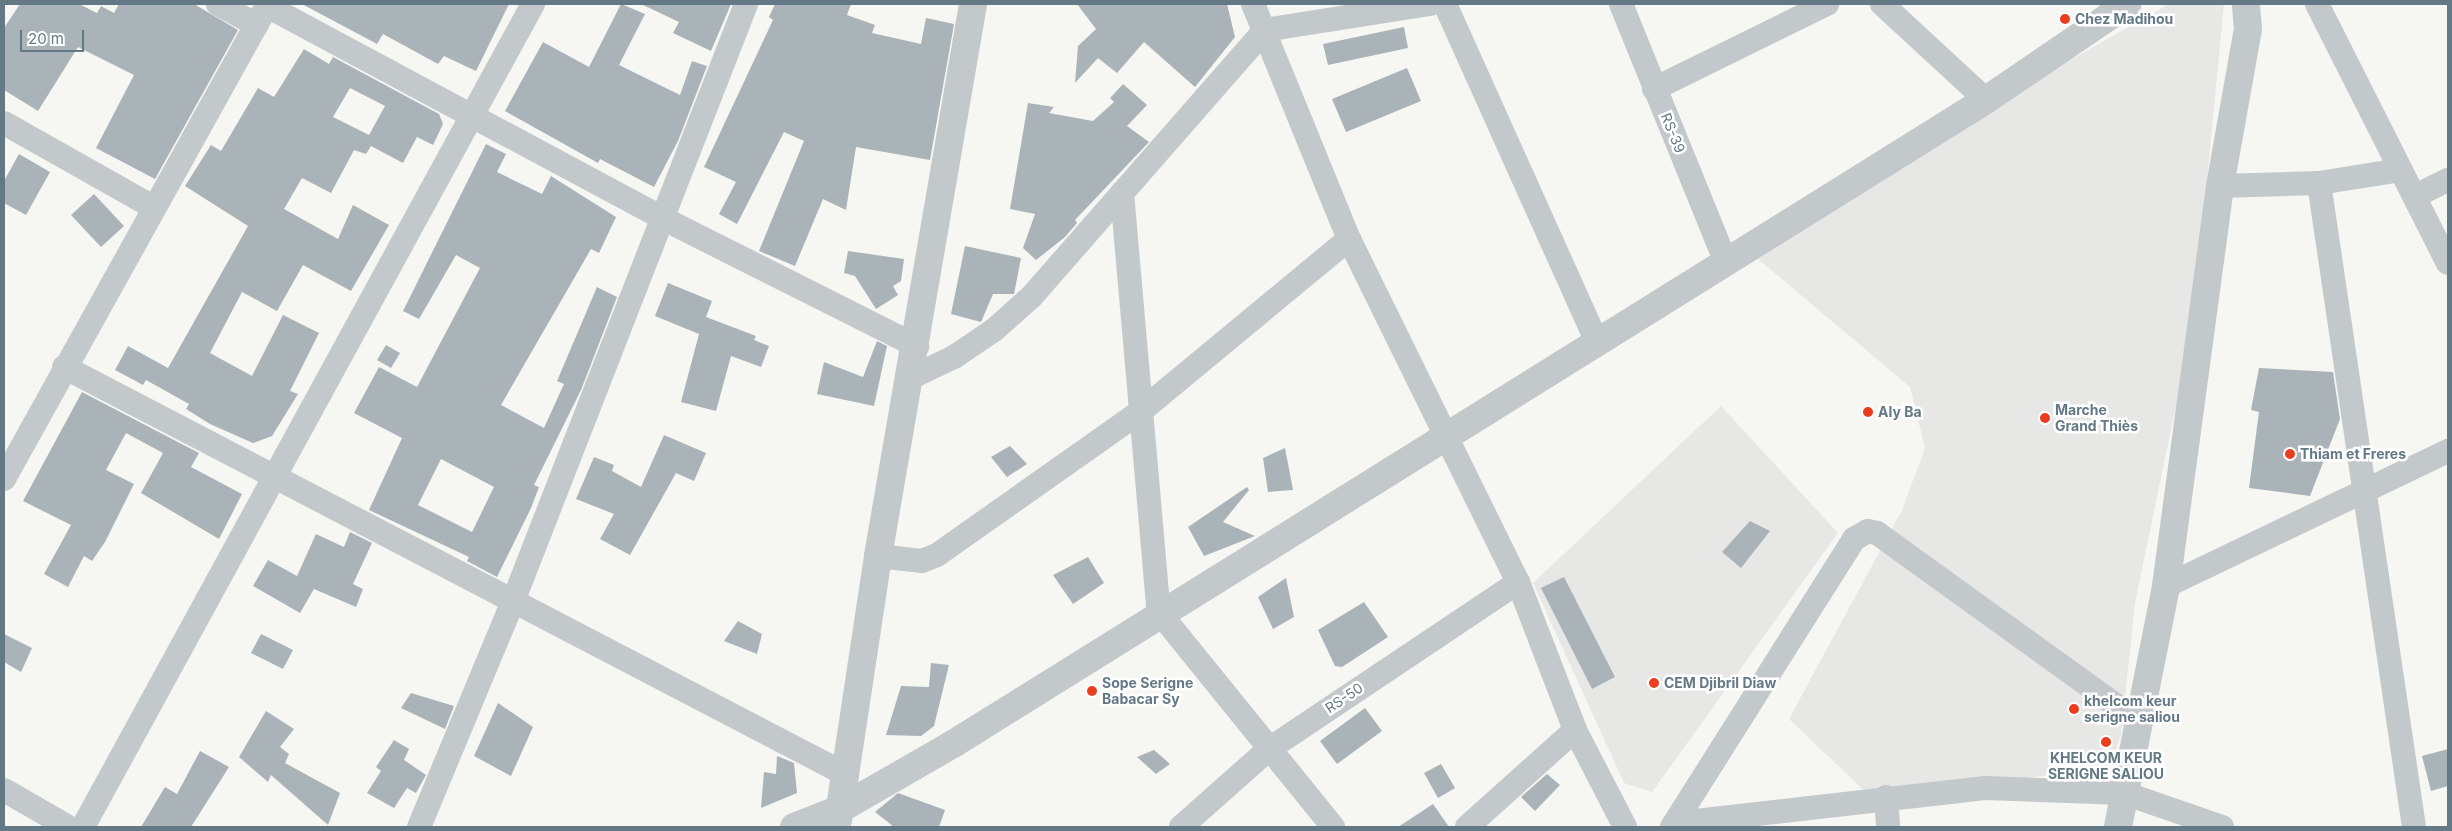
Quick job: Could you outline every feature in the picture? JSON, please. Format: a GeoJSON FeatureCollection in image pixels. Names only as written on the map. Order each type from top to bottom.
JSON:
{"type":"FeatureCollection","features":[{"type":"Feature","properties":{"kind":"street"},"geometry":{"type":"LineString","coordinates":[[218,4],[264,12],[471,117],[660,217],[917,346]]}},
{"type":"Feature","properties":{"kind":"street"},"geometry":{"type":"LineString","coordinates":[[83,827],[533,4]]}},
{"type":"Feature","properties":{"kind":"street"},"geometry":{"type":"LineString","coordinates":[[419,827],[512,604],[660,217],[746,4]]}},
{"type":"Feature","properties":{"kind":"street"},"geometry":{"type":"LineString","coordinates":[[839,818],[847,776],[878,556],[912,377],[974,4]]}},
{"type":"Feature","properties":{"kind":"street"},"geometry":{"type":"LineString","coordinates":[[1253,4],[1349,238],[1518,582],[1575,730],[1625,827]]}},
{"type":"Feature","properties":{"kind":"street"},"geometry":{"type":"LineString","coordinates":[[912,377],[954,357],[994,330],[1032,296],[1265,30],[1430,4]]}},
{"type":"Feature","properties":{"kind":"street"},"geometry":{"type":"LineString","coordinates":[[1445,4],[1596,340]]}},
{"type":"Feature","properties":{"kind":"street","name":"RS-39"},"geometry":{"type":"LineString","coordinates":[[1621,4],[1726,263]]}},
{"type":"Feature","properties":{"kind":"street"},"geometry":{"type":"LineString","coordinates":[[1654,89],[1827,4]]}},
{"type":"Feature","properties":{"kind":"street"},"geometry":{"type":"LineString","coordinates":[[1882,4],[1986,100]]}},
{"type":"Feature","properties":{"kind":"street"},"geometry":{"type":"LineString","coordinates":[[794,827],[839,818],[1158,612],[1596,340],[1726,263],[1986,100],[2127,4]]}},
{"type":"Feature","properties":{"kind":"street"},"geometry":{"type":"LineString","coordinates":[[2118,827],[2166,586],[2220,186],[2247,16],[2268,4]]}},
{"type":"Feature","properties":{"kind":"street"},"geometry":{"type":"LineString","coordinates":[[2317,4],[2448,263]]}},
{"type":"Feature","properties":{"kind":"street"},"geometry":{"type":"LineString","coordinates":[[4,479],[153,207],[264,12]]}},
{"type":"Feature","properties":{"kind":"street"},"geometry":{"type":"LineString","coordinates":[[4,123],[153,207]]}},
{"type":"Feature","properties":{"kind":"street"},"geometry":{"type":"LineString","coordinates":[[2220,186],[2319,183],[2400,170]]}},
{"type":"Feature","properties":{"kind":"street"},"geometry":{"type":"LineString","coordinates":[[2415,196],[2448,180]]}},
{"type":"Feature","properties":{"kind":"street"},"geometry":{"type":"LineString","coordinates":[[2319,183],[2366,491],[2414,827]]}},
{"type":"Feature","properties":{"kind":"street"},"geometry":{"type":"LineString","coordinates":[[1122,193],[1158,612],[1333,827]]}},
{"type":"Feature","properties":{"kind":"street"},"geometry":{"type":"LineString","coordinates":[[878,556],[922,561],[937,555],[1141,411],[1349,238]]}},
{"type":"Feature","properties":{"kind":"street"},"geometry":{"type":"LineString","coordinates":[[64,367],[276,475],[512,604],[847,776]]}},
{"type":"Feature","properties":{"kind":"street"},"geometry":{"type":"LineString","coordinates":[[2166,586],[2448,451]]}},
{"type":"Feature","properties":{"kind":"street"},"geometry":{"type":"LineString","coordinates":[[1675,825],[1854,539],[1868,531],[1877,533],[2140,723]]}},
{"type":"Feature","properties":{"kind":"street","name":"RS-50"},"geometry":{"type":"LineString","coordinates":[[1181,827],[1269,749],[1518,582]]}},
{"type":"Feature","properties":{"kind":"street"},"geometry":{"type":"LineString","coordinates":[[1467,827],[1575,730]]}},
{"type":"Feature","properties":{"kind":"street"},"geometry":{"type":"LineString","coordinates":[[1675,825],[1886,797],[1985,788],[2124,793],[2222,827]]}},
{"type":"Feature","properties":{"kind":"street"},"geometry":{"type":"LineString","coordinates":[[4,790],[68,827]]}},
{"type":"Feature","properties":{"kind":"street"},"geometry":{"type":"LineString","coordinates":[[1886,797],[1888,827]]}},
{"type":"Feature","properties":{"kind":"shaded area","name":"Marche Grand Thiès"},"geometry":{"type":"Polygon","coordinates":[[[2169,4],[2224,4],[2193,324],[2135,603],[2121,735],[2106,777],[2043,776],[1870,796],[1789,719],[1902,510],[1925,448],[1910,387],[1758,259],[1975,114],[2169,4]]]}},
{"type":"Feature","properties":{"kind":"shaded area","name":"CEM Djibril Diaw"},"geometry":{"type":"Polygon","coordinates":[[[1721,406],[1838,533],[1652,792],[1624,783],[1533,583],[1721,406]]]}},
{"type":"Feature","properties":{"kind":"building"},"geometry":{"type":"Polygon","coordinates":[[[20,4],[79,4],[97,13],[101,6],[114,13],[119,4],[194,4],[238,30],[155,179],[96,148],[134,75],[78,47],[38,111],[4,90],[4,28],[20,4]]]}},
{"type":"Feature","properties":{"kind":"building"},"geometry":{"type":"Polygon","coordinates":[[[302,4],[509,4],[476,71],[444,56],[438,64],[383,34],[377,44],[302,4]]]}},
{"type":"Feature","properties":{"kind":"building"},"geometry":{"type":"Polygon","coordinates":[[[621,4],[645,14],[619,65],[680,95],[692,61],[707,66],[678,141],[654,187],[600,159],[598,163],[505,111],[543,42],[589,67],[621,4]]]}},
{"type":"Feature","properties":{"kind":"building"},"geometry":{"type":"Polygon","coordinates":[[[641,4],[731,4],[711,51],[673,33],[679,22],[641,4]]]}},
{"type":"Feature","properties":{"kind":"building"},"geometry":{"type":"Polygon","coordinates":[[[775,4],[851,4],[847,15],[875,25],[872,33],[921,44],[926,18],[954,24],[930,160],[856,147],[846,210],[823,199],[795,266],[759,251],[804,141],[784,132],[737,224],[719,214],[736,182],[704,167],[773,20],[769,17],[775,4]]]}},
{"type":"Feature","properties":{"kind":"building"},"geometry":{"type":"Polygon","coordinates":[[[1077,4],[1227,4],[1235,37],[1195,87],[1144,42],[1117,73],[1098,58],[1075,83],[1078,46],[1096,29],[1077,4]]]}},
{"type":"Feature","properties":{"kind":"building"},"geometry":{"type":"Polygon","coordinates":[[[1404,27],[1408,48],[1328,65],[1323,44],[1404,27]]]}},
{"type":"Feature","properties":{"kind":"building"},"geometry":{"type":"Polygon","coordinates":[[[304,49],[329,64],[333,57],[439,114],[443,124],[433,145],[417,137],[403,163],[371,146],[366,154],[354,150],[331,193],[302,178],[284,209],[338,239],[353,205],[389,225],[351,291],[303,265],[277,311],[242,292],[210,353],[252,376],[283,315],[319,333],[290,391],[298,394],[272,436],[253,443],[210,424],[186,409],[189,404],[146,380],[143,385],[115,370],[128,346],[168,368],[248,226],[185,186],[211,145],[221,151],[258,88],[274,97],[304,49]],[[350,88],[333,117],[369,135],[385,106],[350,88]]]}},
{"type":"Feature","properties":{"kind":"building"},"geometry":{"type":"Polygon","coordinates":[[[1407,68],[1421,101],[1346,132],[1332,99],[1407,68]]]}},
{"type":"Feature","properties":{"kind":"building"},"geometry":{"type":"Polygon","coordinates":[[[1123,84],[1147,105],[1127,126],[1149,142],[1075,220],[1077,223],[1065,237],[1036,260],[1023,248],[1035,214],[1010,209],[1028,103],[1054,107],[1049,113],[1093,121],[1114,102],[1110,98],[1123,84]]]}},
{"type":"Feature","properties":{"kind":"building"},"geometry":{"type":"Polygon","coordinates":[[[486,144],[506,154],[497,172],[542,194],[551,176],[616,217],[599,253],[591,249],[501,405],[544,428],[564,384],[557,381],[597,287],[617,297],[581,390],[534,485],[539,487],[531,508],[497,577],[467,561],[469,557],[369,510],[402,438],[354,413],[379,367],[417,387],[480,268],[456,255],[419,319],[403,311],[486,144]],[[441,459],[418,505],[472,532],[494,487],[441,459]]]}},
{"type":"Feature","properties":{"kind":"building"},"geometry":{"type":"Polygon","coordinates":[[[19,154],[50,172],[26,215],[4,203],[4,181],[19,154]]]}},
{"type":"Feature","properties":{"kind":"building"},"geometry":{"type":"Polygon","coordinates":[[[94,194],[124,226],[101,247],[71,215],[94,194]]]}},
{"type":"Feature","properties":{"kind":"building"},"geometry":{"type":"Polygon","coordinates":[[[965,246],[1021,258],[1014,294],[993,294],[981,322],[951,314],[965,246]]]}},
{"type":"Feature","properties":{"kind":"building"},"geometry":{"type":"Polygon","coordinates":[[[848,251],[904,259],[901,281],[893,286],[898,295],[876,309],[855,276],[844,273],[848,251]]]}},
{"type":"Feature","properties":{"kind":"building"},"geometry":{"type":"Polygon","coordinates":[[[668,283],[712,301],[706,317],[756,336],[754,340],[769,346],[761,367],[731,356],[716,411],[681,402],[699,334],[655,316],[668,283]]]}},
{"type":"Feature","properties":{"kind":"building"},"geometry":{"type":"Polygon","coordinates":[[[877,341],[887,346],[874,406],[817,394],[824,362],[863,377],[877,341]]]}},
{"type":"Feature","properties":{"kind":"building"},"geometry":{"type":"Polygon","coordinates":[[[386,345],[400,353],[391,368],[377,360],[386,345]]]}},
{"type":"Feature","properties":{"kind":"building","name":"Thiam et Freres"},"geometry":{"type":"Polygon","coordinates":[[[2259,368],[2333,372],[2340,419],[2310,496],[2249,488],[2259,412],[2251,410],[2259,368]]]}},
{"type":"Feature","properties":{"kind":"building"},"geometry":{"type":"Polygon","coordinates":[[[82,392],[199,453],[191,467],[242,494],[219,539],[141,493],[163,453],[126,433],[106,470],[134,484],[105,542],[92,561],[84,556],[68,587],[44,574],[71,525],[23,501],[82,392]]]}},
{"type":"Feature","properties":{"kind":"building"},"geometry":{"type":"Polygon","coordinates":[[[664,435],[706,453],[694,481],[676,473],[630,555],[600,539],[614,514],[576,499],[594,457],[614,465],[612,471],[641,487],[664,435]]]}},
{"type":"Feature","properties":{"kind":"building"},"geometry":{"type":"Polygon","coordinates":[[[1010,446],[1027,464],[1007,477],[991,457],[1010,446]]]}},
{"type":"Feature","properties":{"kind":"building"},"geometry":{"type":"Polygon","coordinates":[[[1285,448],[1293,490],[1268,492],[1263,458],[1285,448]]]}},
{"type":"Feature","properties":{"kind":"building"},"geometry":{"type":"Polygon","coordinates":[[[1247,487],[1249,490],[1223,522],[1255,536],[1204,556],[1188,527],[1247,487]]]}},
{"type":"Feature","properties":{"kind":"building"},"geometry":{"type":"Polygon","coordinates":[[[1750,521],[1770,531],[1741,568],[1722,552],[1750,521]]]}},
{"type":"Feature","properties":{"kind":"building"},"geometry":{"type":"Polygon","coordinates":[[[350,532],[372,543],[353,584],[363,589],[356,607],[314,589],[300,613],[253,586],[268,560],[297,576],[316,534],[344,547],[350,532]]]}},
{"type":"Feature","properties":{"kind":"building"},"geometry":{"type":"Polygon","coordinates":[[[1088,557],[1104,583],[1073,604],[1053,575],[1088,557]]]}},
{"type":"Feature","properties":{"kind":"building"},"geometry":{"type":"Polygon","coordinates":[[[1564,577],[1615,677],[1592,689],[1541,588],[1564,577]]]}},
{"type":"Feature","properties":{"kind":"building"},"geometry":{"type":"Polygon","coordinates":[[[1286,578],[1294,617],[1273,629],[1258,597],[1286,578]]]}},
{"type":"Feature","properties":{"kind":"building"},"geometry":{"type":"Polygon","coordinates":[[[1364,602],[1388,637],[1342,667],[1335,666],[1318,630],[1364,602]]]}},
{"type":"Feature","properties":{"kind":"building"},"geometry":{"type":"Polygon","coordinates":[[[738,621],[762,634],[757,654],[724,641],[738,621]]]}},
{"type":"Feature","properties":{"kind":"building"},"geometry":{"type":"Polygon","coordinates":[[[4,634],[32,648],[21,672],[4,662],[4,634]]]}},
{"type":"Feature","properties":{"kind":"building"},"geometry":{"type":"Polygon","coordinates":[[[261,634],[293,650],[283,669],[251,653],[261,634]]]}},
{"type":"Feature","properties":{"kind":"building"},"geometry":{"type":"Polygon","coordinates":[[[931,663],[949,665],[934,726],[921,736],[886,735],[901,686],[929,687],[931,663]]]}},
{"type":"Feature","properties":{"kind":"building"},"geometry":{"type":"Polygon","coordinates":[[[411,693],[454,706],[445,729],[401,708],[411,693]]]}},
{"type":"Feature","properties":{"kind":"building"},"geometry":{"type":"Polygon","coordinates":[[[498,703],[533,727],[511,776],[474,756],[498,703]]]}},
{"type":"Feature","properties":{"kind":"building"},"geometry":{"type":"Polygon","coordinates":[[[1365,708],[1382,731],[1337,764],[1320,741],[1365,708]]]}},
{"type":"Feature","properties":{"kind":"building"},"geometry":{"type":"Polygon","coordinates":[[[266,711],[294,729],[280,747],[289,754],[285,763],[340,793],[328,825],[271,775],[268,782],[239,757],[266,711]]]}},
{"type":"Feature","properties":{"kind":"building"},"geometry":{"type":"Polygon","coordinates":[[[394,740],[409,749],[404,760],[426,775],[416,793],[407,788],[394,808],[367,793],[381,771],[376,767],[394,740]]]}},
{"type":"Feature","properties":{"kind":"building"},"geometry":{"type":"Polygon","coordinates":[[[2448,749],[2448,786],[2431,791],[2422,756],[2448,749]]]}},
{"type":"Feature","properties":{"kind":"building"},"geometry":{"type":"Polygon","coordinates":[[[1154,750],[1170,764],[1156,774],[1137,757],[1154,750]]]}},
{"type":"Feature","properties":{"kind":"building"},"geometry":{"type":"Polygon","coordinates":[[[200,751],[229,767],[191,827],[141,827],[165,787],[177,794],[200,751]]]}},
{"type":"Feature","properties":{"kind":"building"},"geometry":{"type":"Polygon","coordinates":[[[777,756],[794,763],[797,793],[761,808],[764,772],[776,774],[777,756]]]}},
{"type":"Feature","properties":{"kind":"building"},"geometry":{"type":"Polygon","coordinates":[[[1441,764],[1455,788],[1438,798],[1424,773],[1441,764]]]}},
{"type":"Feature","properties":{"kind":"building"},"geometry":{"type":"Polygon","coordinates":[[[1547,774],[1560,785],[1535,811],[1521,797],[1547,774]]]}},
{"type":"Feature","properties":{"kind":"building"},"geometry":{"type":"Polygon","coordinates":[[[898,793],[945,810],[939,827],[894,827],[875,812],[898,793]]]}},
{"type":"Feature","properties":{"kind":"building"},"geometry":{"type":"Polygon","coordinates":[[[1433,804],[1449,827],[1398,827],[1433,804]]]}},
{"type":"Feature","properties":{"kind":"place","name":"Chez Madihou"},"geometry":{"type":"Point","coordinates":[2065,19]}},
{"type":"Feature","properties":{"kind":"place","name":"Aly Ba"},"geometry":{"type":"Point","coordinates":[1868,412]}},
{"type":"Feature","properties":{"kind":"place","name":"Marche Grand Thiès"},"geometry":{"type":"Point","coordinates":[2045,418]}},
{"type":"Feature","properties":{"kind":"place","name":"Thiam et Freres"},"geometry":{"type":"Point","coordinates":[2290,454]}},
{"type":"Feature","properties":{"kind":"place","name":"CEM Djibril Diaw"},"geometry":{"type":"Point","coordinates":[1654,683]}},
{"type":"Feature","properties":{"kind":"place","name":"Sope Serigne Babacar Sy"},"geometry":{"type":"Point","coordinates":[1092,691]}},
{"type":"Feature","properties":{"kind":"place","name":"khelcom keur serigne saliou"},"geometry":{"type":"Point","coordinates":[2074,709]}},
{"type":"Feature","properties":{"kind":"place","name":"KHELCOM KEUR SERIGNE SALIOU"},"geometry":{"type":"Point","coordinates":[2106,742]}}]}
